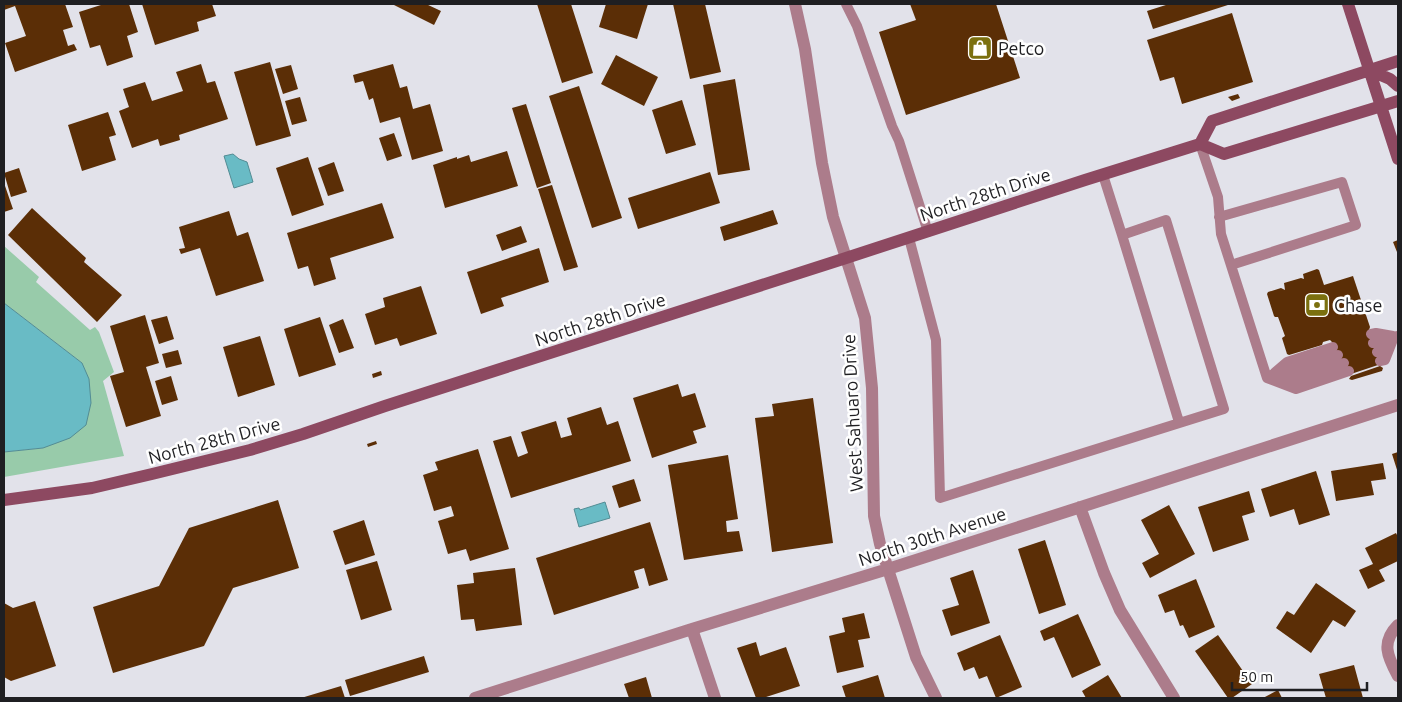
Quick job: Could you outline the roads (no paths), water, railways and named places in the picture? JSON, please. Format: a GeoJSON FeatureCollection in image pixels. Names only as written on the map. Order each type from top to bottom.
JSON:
{"type":"FeatureCollection","features":[{"type":"Feature","properties":{"kind":"street","name":"West Sahuaro Drive"},"geometry":{"type":"LineString","coordinates":[[794,4],[805,49],[822,163],[833,217],[865,318],[872,388],[874,516],[880,544],[916,657],[936,698]]}},
{"type":"Feature","properties":{"kind":"street"},"geometry":{"type":"LineString","coordinates":[[1348,4],[1398,159]]}},
{"type":"Feature","properties":{"kind":"street"},"geometry":{"type":"LineString","coordinates":[[1398,61],[1212,121],[1200,144],[1224,154],[1398,101]]}},
{"type":"Feature","properties":{"kind":"street"},"geometry":{"type":"LineString","coordinates":[[1369,70],[1390,79],[1398,86]]}},
{"type":"Feature","properties":{"kind":"street","name":"North 28th Drive"},"geometry":{"type":"LineString","coordinates":[[4,500],[92,488],[250,450],[1200,144]]}},
{"type":"Feature","properties":{"kind":"street","name":"North 30th Avenue"},"geometry":{"type":"LineString","coordinates":[[482,697],[1398,405]]}},
{"type":"Feature","properties":{"kind":"street"},"geometry":{"type":"LineString","coordinates":[[1080,507],[1120,610],[1174,698]]}},
{"type":"Feature","properties":{"kind":"street"},"geometry":{"type":"LineString","coordinates":[[692,629],[715,698]]}},
{"type":"Feature","properties":{"kind":"street"},"geometry":{"type":"LineString","coordinates":[[1394,629],[1388,644],[1388,656],[1398,676]]}},
{"type":"Feature","properties":{"kind":"lane"},"geometry":{"type":"LineString","coordinates":[[846,4],[857,26],[899,141],[928,232]]}},
{"type":"Feature","properties":{"kind":"lane"},"geometry":{"type":"LineString","coordinates":[[1200,144],[1218,197],[1221,234],[1267,378]]}},
{"type":"Feature","properties":{"kind":"lane"},"geometry":{"type":"LineString","coordinates":[[1103,175],[1179,422]]}},
{"type":"Feature","properties":{"kind":"lane"},"geometry":{"type":"LineString","coordinates":[[1219,218],[1342,182],[1356,225],[1231,265]]}},
{"type":"Feature","properties":{"kind":"lane"},"geometry":{"type":"LineString","coordinates":[[909,238],[936,340],[940,498],[1224,409],[1166,220],[1122,235]]}},
{"type":"Feature","properties":{"kind":"lane"},"geometry":{"type":"LineString","coordinates":[[1376,332],[1396,336],[1382,350],[1375,348],[1376,332]]}},
{"type":"Feature","properties":{"kind":"lane"},"geometry":{"type":"LineString","coordinates":[[1341,359],[1296,389],[1267,378],[1341,359]]}},
{"type":"Feature","properties":{"kind":"water"},"geometry":{"type":"Polygon","coordinates":[[[233,154],[247,162],[253,182],[234,188],[224,156],[233,154]]]}},
{"type":"Feature","properties":{"kind":"water"},"geometry":{"type":"Polygon","coordinates":[[[4,303],[82,363],[89,379],[91,403],[86,425],[70,438],[43,448],[4,452],[4,303]]]}},
{"type":"Feature","properties":{"kind":"water"},"geometry":{"type":"Polygon","coordinates":[[[605,502],[610,518],[579,527],[574,509],[579,508],[580,510],[605,502]]]}},
{"type":"Feature","properties":{"kind":"place","name":"Petco"},"geometry":{"type":"Point","coordinates":[980,48]}},
{"type":"Feature","properties":{"kind":"place","name":"Chase"},"geometry":{"type":"Point","coordinates":[1317,305]}}]}
